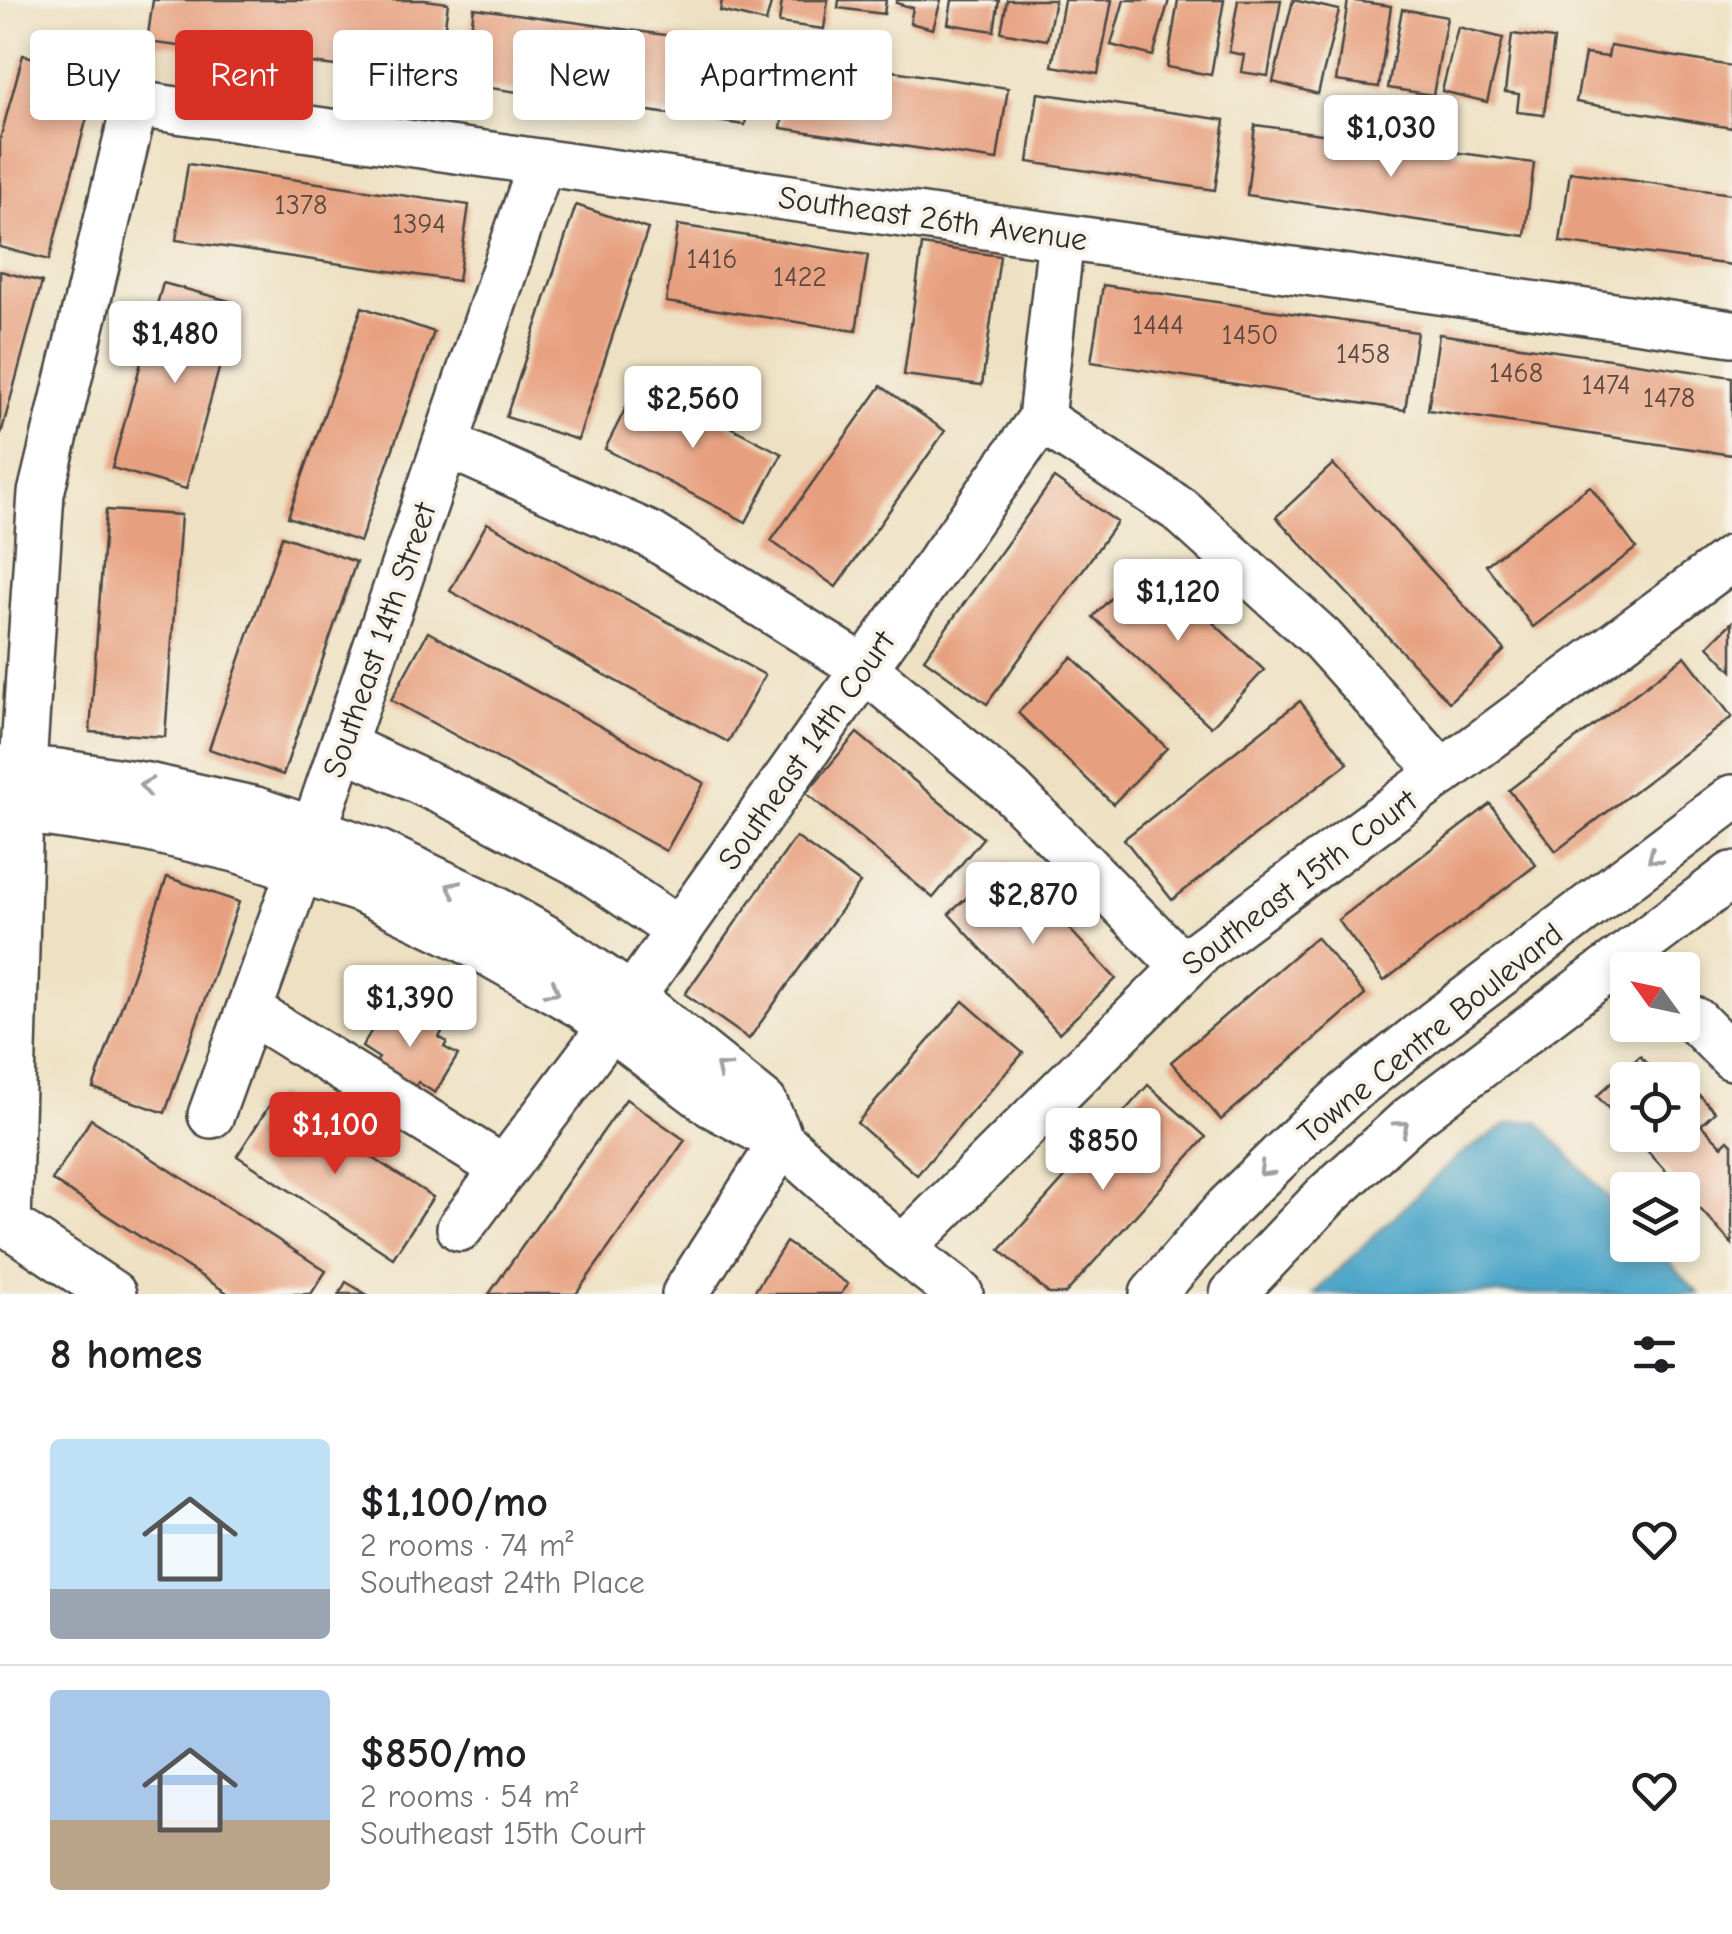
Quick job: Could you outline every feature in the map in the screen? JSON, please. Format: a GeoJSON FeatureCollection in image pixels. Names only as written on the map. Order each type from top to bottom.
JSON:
{"type":"FeatureCollection","features":[{"type":"Feature","properties":{"kind":"street","name":"Southeast 26th Avenue"},"geometry":{"type":"LineString","coordinates":[[11,790],[41,493],[134,104],[1732,333]]}},
{"type":"Feature","properties":{"kind":"street","name":"Southeast 14th Street"},"geometry":{"type":"LineString","coordinates":[[211,1114],[307,850],[542,162]]}},
{"type":"Feature","properties":{"kind":"street","name":"Southeast 14th Court"},"geometry":{"type":"LineString","coordinates":[[460,1228],[621,1012],[1041,419],[1061,237]]}},
{"type":"Feature","properties":{"kind":"street"},"geometry":{"type":"LineString","coordinates":[[1041,419],[1180,510],[1322,638],[1442,773]]}},
{"type":"Feature","properties":{"kind":"street"},"geometry":{"type":"LineString","coordinates":[[446,444],[651,535],[864,668],[1011,791],[1184,968]]}},
{"type":"Feature","properties":{"kind":"street","name":"Southeast 15th Court"},"geometry":{"type":"LineString","coordinates":[[902,1249],[1201,951],[1732,558]]}},
{"type":"Feature","properties":{"kind":"street"},"geometry":{"type":"LineString","coordinates":[[343,746],[458,799],[582,866],[678,930]]}},
{"type":"Feature","properties":{"kind":"street"},"geometry":{"type":"LineString","coordinates":[[113,1294],[8,1224],[11,790],[145,828],[236,848],[307,850],[362,890],[464,939],[584,1008],[621,1012],[713,1105],[782,1142],[902,1249],[960,1294]]}},
{"type":"Feature","properties":{"kind":"street","name":"Towne Centre Boulevard"},"geometry":{"type":"LineString","coordinates":[[1152,1294],[1266,1168],[1348,1092],[1732,798]]}},
{"type":"Feature","properties":{"kind":"street","name":"Towne Centre Boulevard"},"geometry":{"type":"LineString","coordinates":[[1233,1294],[1314,1208],[1409,1120],[1732,875]]}},
{"type":"Feature","properties":{"kind":"street"},"geometry":{"type":"LineString","coordinates":[[250,1011],[504,1169]]}},
{"type":"Feature","properties":{"kind":"street"},"geometry":{"type":"LineString","coordinates":[[1700,1024],[1732,1057]]}},
{"type":"Feature","properties":{"kind":"street"},"geometry":{"type":"LineString","coordinates":[[685,1294],[782,1142]]}},
{"type":"Feature","properties":{"kind":"water"},"geometry":{"type":"Polygon","coordinates":[[[1537,1121],[1610,1200],[1610,1262],[1669,1262],[1699,1294],[1313,1294],[1458,1156],[1510,1123],[1537,1121]]]}},
{"type":"Feature","properties":{"kind":"building"},"geometry":{"type":"Polygon","coordinates":[[[153,0],[448,3],[444,30],[333,30],[333,66],[313,63],[313,30],[175,30],[175,46],[155,43],[155,30],[149,30],[153,0]]]}},
{"type":"Feature","properties":{"kind":"building"},"geometry":{"type":"Polygon","coordinates":[[[722,0],[772,0],[766,22],[720,11],[722,0]]]}},
{"type":"Feature","properties":{"kind":"building"},"geometry":{"type":"Polygon","coordinates":[[[782,0],[828,0],[824,29],[779,23],[782,0]]]}},
{"type":"Feature","properties":{"kind":"building"},"geometry":{"type":"Polygon","coordinates":[[[839,0],[886,0],[884,14],[838,8],[839,0]]]}},
{"type":"Feature","properties":{"kind":"building"},"geometry":{"type":"Polygon","coordinates":[[[941,0],[933,29],[910,23],[913,8],[896,3],[941,0]]]}},
{"type":"Feature","properties":{"kind":"building"},"geometry":{"type":"Polygon","coordinates":[[[952,0],[999,0],[994,31],[948,24],[952,0]]]}},
{"type":"Feature","properties":{"kind":"building"},"geometry":{"type":"Polygon","coordinates":[[[1007,0],[1055,0],[1047,40],[1001,32],[1007,0]]]}},
{"type":"Feature","properties":{"kind":"building"},"geometry":{"type":"Polygon","coordinates":[[[1064,0],[1112,0],[1098,74],[1052,66],[1064,0]]]}},
{"type":"Feature","properties":{"kind":"building"},"geometry":{"type":"Polygon","coordinates":[[[1124,0],[1169,0],[1153,56],[1111,45],[1124,0]]]}},
{"type":"Feature","properties":{"kind":"building"},"geometry":{"type":"Polygon","coordinates":[[[1178,0],[1224,0],[1211,75],[1167,67],[1178,0]]]}},
{"type":"Feature","properties":{"kind":"building"},"geometry":{"type":"Polygon","coordinates":[[[1238,0],[1281,0],[1268,76],[1241,72],[1244,55],[1229,52],[1238,0]]]}},
{"type":"Feature","properties":{"kind":"building"},"geometry":{"type":"Polygon","coordinates":[[[1293,0],[1339,10],[1318,94],[1273,82],[1293,0]]]}},
{"type":"Feature","properties":{"kind":"building"},"geometry":{"type":"Polygon","coordinates":[[[1348,0],[1391,6],[1379,87],[1336,81],[1348,0]]]}},
{"type":"Feature","properties":{"kind":"building"},"geometry":{"type":"Polygon","coordinates":[[[474,8],[630,30],[513,30],[513,91],[493,88],[493,30],[471,30],[474,8]]]}},
{"type":"Feature","properties":{"kind":"building"},"geometry":{"type":"Polygon","coordinates":[[[1402,9],[1447,17],[1433,95],[1388,88],[1402,9]]]}},
{"type":"Feature","properties":{"kind":"building"},"geometry":{"type":"Polygon","coordinates":[[[1458,27],[1503,38],[1487,102],[1442,91],[1458,27]]]}},
{"type":"Feature","properties":{"kind":"building"},"geometry":{"type":"Polygon","coordinates":[[[645,32],[665,35],[665,113],[645,110],[645,32]]]}},
{"type":"Feature","properties":{"kind":"building"},"geometry":{"type":"Polygon","coordinates":[[[1512,34],[1554,39],[1544,115],[1517,112],[1519,94],[1505,92],[1512,34]]]}},
{"type":"Feature","properties":{"kind":"building"},"geometry":{"type":"Polygon","coordinates":[[[1610,46],[1732,66],[1732,128],[1576,102],[1585,54],[1608,57],[1610,46]]]}},
{"type":"Feature","properties":{"kind":"building"},"geometry":{"type":"Polygon","coordinates":[[[23,55],[30,57],[30,120],[86,120],[49,260],[0,247],[0,139],[23,55]]]}},
{"type":"Feature","properties":{"kind":"building"},"geometry":{"type":"Polygon","coordinates":[[[892,71],[1008,88],[997,160],[781,128],[782,120],[892,120],[892,71]]]}},
{"type":"Feature","properties":{"kind":"building"},"geometry":{"type":"Polygon","coordinates":[[[1038,93],[1225,120],[1215,190],[1028,162],[1038,93]]]}},
{"type":"Feature","properties":{"kind":"building"},"geometry":{"type":"Polygon","coordinates":[[[711,120],[746,120],[745,125],[711,120]]]}},
{"type":"Feature","properties":{"kind":"building"},"geometry":{"type":"Polygon","coordinates":[[[1255,125],[1534,163],[1525,236],[1247,195],[1255,125]]]}},
{"type":"Feature","properties":{"kind":"building"},"geometry":{"type":"Polygon","coordinates":[[[188,164],[469,205],[458,281],[176,240],[188,164]]]}},
{"type":"Feature","properties":{"kind":"building"},"geometry":{"type":"Polygon","coordinates":[[[1570,172],[1732,194],[1732,265],[1560,242],[1570,172]]]}},
{"type":"Feature","properties":{"kind":"building"},"geometry":{"type":"Polygon","coordinates":[[[576,205],[648,229],[578,440],[506,417],[576,205]]]}},
{"type":"Feature","properties":{"kind":"building"},"geometry":{"type":"Polygon","coordinates":[[[678,225],[868,255],[856,331],[666,302],[678,225]]]}},
{"type":"Feature","properties":{"kind":"building"},"geometry":{"type":"Polygon","coordinates":[[[922,245],[1000,256],[982,385],[904,375],[922,245]]]}},
{"type":"Feature","properties":{"kind":"building"},"geometry":{"type":"Polygon","coordinates":[[[0,271],[42,282],[1,434],[0,434],[0,271]]]}},
{"type":"Feature","properties":{"kind":"building"},"geometry":{"type":"Polygon","coordinates":[[[163,283],[237,303],[186,489],[112,468],[163,283]]]}},
{"type":"Feature","properties":{"kind":"building"},"geometry":{"type":"Polygon","coordinates":[[[1103,285],[1417,332],[1405,410],[1091,362],[1103,285]]]}},
{"type":"Feature","properties":{"kind":"building"},"geometry":{"type":"Polygon","coordinates":[[[362,307],[434,332],[360,542],[288,517],[362,307]]]}},
{"type":"Feature","properties":{"kind":"building"},"geometry":{"type":"Polygon","coordinates":[[[1439,334],[1732,377],[1732,455],[1428,410],[1439,334]]]}},
{"type":"Feature","properties":{"kind":"building"},"geometry":{"type":"Polygon","coordinates":[[[640,380],[782,454],[746,522],[605,449],[640,380]]]}},
{"type":"Feature","properties":{"kind":"building"},"geometry":{"type":"Polygon","coordinates":[[[881,386],[945,431],[836,587],[771,541],[881,386]]]}},
{"type":"Feature","properties":{"kind":"building"},"geometry":{"type":"Polygon","coordinates":[[[1333,464],[1505,650],[1449,702],[1276,517],[1333,464]]]}},
{"type":"Feature","properties":{"kind":"building"},"geometry":{"type":"Polygon","coordinates":[[[1054,478],[1117,522],[987,704],[924,659],[1054,478]]]}},
{"type":"Feature","properties":{"kind":"building"},"geometry":{"type":"Polygon","coordinates":[[[1590,486],[1636,548],[1533,627],[1486,565],[1590,486]]]}},
{"type":"Feature","properties":{"kind":"building"},"geometry":{"type":"Polygon","coordinates":[[[106,510],[181,515],[165,737],[90,732],[106,510]]]}},
{"type":"Feature","properties":{"kind":"building"},"geometry":{"type":"Polygon","coordinates":[[[487,523],[765,675],[728,742],[450,591],[487,523]]]}},
{"type":"Feature","properties":{"kind":"building"},"geometry":{"type":"Polygon","coordinates":[[[282,536],[356,562],[283,775],[209,749],[282,536]]]}},
{"type":"Feature","properties":{"kind":"building"},"geometry":{"type":"Polygon","coordinates":[[[1146,560],[1264,670],[1211,727],[1093,617],[1146,560]]]}},
{"type":"Feature","properties":{"kind":"building"},"geometry":{"type":"Polygon","coordinates":[[[1732,622],[1732,671],[1708,646],[1732,622]]]}},
{"type":"Feature","properties":{"kind":"building"},"geometry":{"type":"Polygon","coordinates":[[[428,632],[704,783],[666,851],[391,700],[428,632]]]}},
{"type":"Feature","properties":{"kind":"building"},"geometry":{"type":"Polygon","coordinates":[[[1685,656],[1732,717],[1556,851],[1509,790],[1685,656]]]}},
{"type":"Feature","properties":{"kind":"building"},"geometry":{"type":"Polygon","coordinates":[[[1072,657],[1167,748],[1113,804],[1018,713],[1072,657]]]}},
{"type":"Feature","properties":{"kind":"building"},"geometry":{"type":"Polygon","coordinates":[[[1300,701],[1348,763],[1172,900],[1124,839],[1300,701]]]}},
{"type":"Feature","properties":{"kind":"building"},"geometry":{"type":"Polygon","coordinates":[[[857,733],[983,838],[933,898],[806,793],[857,733]]]}},
{"type":"Feature","properties":{"kind":"building"},"geometry":{"type":"Polygon","coordinates":[[[1490,804],[1536,865],[1384,981],[1338,920],[1490,804]]]}},
{"type":"Feature","properties":{"kind":"building"},"geometry":{"type":"Polygon","coordinates":[[[796,837],[860,883],[749,1039],[685,994],[796,837]]]}},
{"type":"Feature","properties":{"kind":"building"},"geometry":{"type":"Polygon","coordinates":[[[1006,861],[1116,979],[1059,1033],[949,914],[1006,861]]]}},
{"type":"Feature","properties":{"kind":"building"},"geometry":{"type":"Polygon","coordinates":[[[167,877],[239,902],[165,1113],[93,1088],[167,877]]]}},
{"type":"Feature","properties":{"kind":"building"},"geometry":{"type":"Polygon","coordinates":[[[1316,937],[1365,995],[1221,1120],[1171,1062],[1316,937]]]}},
{"type":"Feature","properties":{"kind":"building"},"geometry":{"type":"Polygon","coordinates":[[[963,1001],[1023,1053],[917,1175],[857,1123],[963,1001]]]}},
{"type":"Feature","properties":{"kind":"building"},"geometry":{"type":"Polygon","coordinates":[[[385,1007],[402,1017],[408,1018],[411,1013],[442,1032],[439,1037],[447,1042],[444,1047],[458,1055],[435,1093],[418,1082],[415,1088],[374,1065],[379,1058],[362,1047],[385,1007]]]}},
{"type":"Feature","properties":{"kind":"building"},"geometry":{"type":"Polygon","coordinates":[[[1610,1084],[1610,1110],[1597,1096],[1610,1084]]]}},
{"type":"Feature","properties":{"kind":"building"},"geometry":{"type":"Polygon","coordinates":[[[1148,1085],[1206,1137],[1065,1294],[1049,1294],[1000,1250],[1148,1085]]]}},
{"type":"Feature","properties":{"kind":"building"},"geometry":{"type":"Polygon","coordinates":[[[276,1095],[433,1197],[393,1258],[237,1156],[276,1095]]]}},
{"type":"Feature","properties":{"kind":"building"},"geometry":{"type":"Polygon","coordinates":[[[1700,1096],[1715,1112],[1701,1125],[1722,1146],[1728,1140],[1732,1144],[1732,1244],[1700,1209],[1700,1172],[1667,1172],[1648,1152],[1700,1152],[1700,1096]]]}},
{"type":"Feature","properties":{"kind":"building"},"geometry":{"type":"Polygon","coordinates":[[[626,1099],[685,1140],[576,1294],[489,1294],[626,1099]]]}},
{"type":"Feature","properties":{"kind":"building"},"geometry":{"type":"Polygon","coordinates":[[[91,1119],[326,1271],[311,1294],[229,1294],[52,1180],[91,1119]]]}},
{"type":"Feature","properties":{"kind":"building"},"geometry":{"type":"Polygon","coordinates":[[[786,1242],[848,1284],[841,1294],[753,1294],[786,1242]]]}},
{"type":"Feature","properties":{"kind":"building"},"geometry":{"type":"Polygon","coordinates":[[[346,1282],[366,1294],[339,1294],[346,1282]]]}}]}
